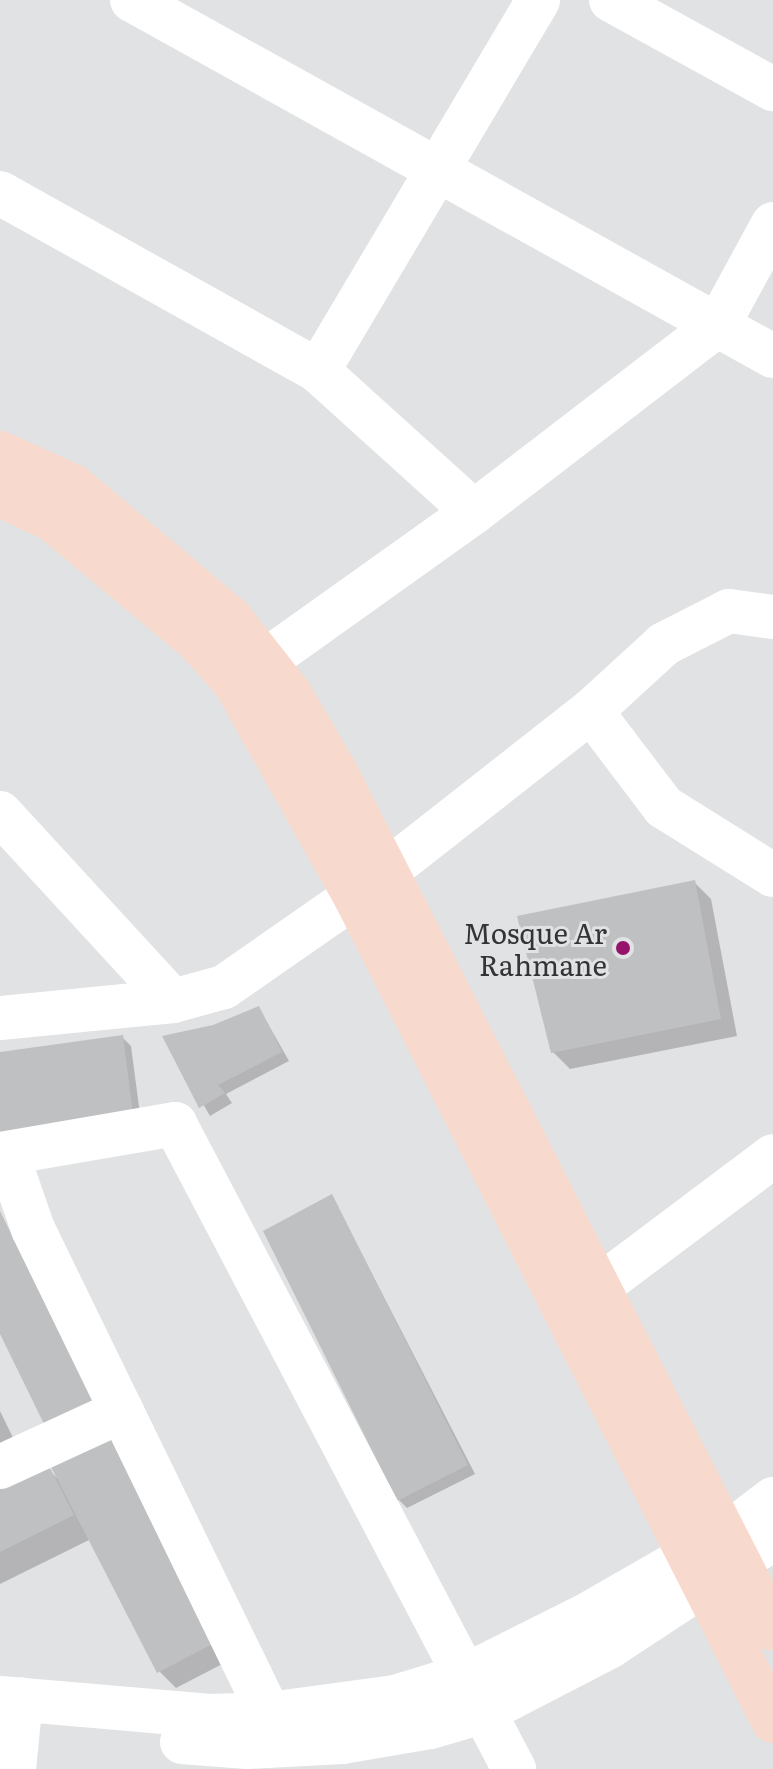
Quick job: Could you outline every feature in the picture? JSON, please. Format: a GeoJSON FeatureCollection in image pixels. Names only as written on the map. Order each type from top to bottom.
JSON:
{"type":"FeatureCollection","features":[{"type":"Feature","properties":{"kind":"main road"},"geometry":{"type":"LineString","coordinates":[[0,453],[73,486],[230,618],[268,659],[335,771],[370,883],[727,1556],[773,1629]]}},
{"type":"Feature","properties":{"kind":"main road"},"geometry":{"type":"LineString","coordinates":[[0,495],[53,520],[198,641],[235,683],[370,883],[600,1286],[727,1556],[773,1721]]}},
{"type":"Feature","properties":{"kind":"street"},"geometry":{"type":"LineString","coordinates":[[132,0],[773,356]]}},
{"type":"Feature","properties":{"kind":"street"},"geometry":{"type":"LineString","coordinates":[[318,371],[538,0]]}},
{"type":"Feature","properties":{"kind":"street"},"geometry":{"type":"LineString","coordinates":[[611,0],[773,89]]}},
{"type":"Feature","properties":{"kind":"street"},"geometry":{"type":"LineString","coordinates":[[0,193],[318,371],[474,512]]}},
{"type":"Feature","properties":{"kind":"street"},"geometry":{"type":"LineString","coordinates":[[268,659],[474,512],[718,325],[773,224]]}},
{"type":"Feature","properties":{"kind":"street"},"geometry":{"type":"LineString","coordinates":[[0,1018],[173,1001],[224,987],[370,883],[591,711],[664,644],[729,611],[773,617]]}},
{"type":"Feature","properties":{"kind":"street"},"geometry":{"type":"LineString","coordinates":[[591,711],[664,807],[773,875]]}},
{"type":"Feature","properties":{"kind":"street"},"geometry":{"type":"LineString","coordinates":[[0,813],[173,1001]]}},
{"type":"Feature","properties":{"kind":"street"},"geometry":{"type":"LineString","coordinates":[[269,1714],[33,1229],[2,1156],[175,1124],[514,1769]]}},
{"type":"Feature","properties":{"kind":"street"},"geometry":{"type":"LineString","coordinates":[[600,1286],[773,1156]]}},
{"type":"Feature","properties":{"kind":"street"},"geometry":{"type":"LineString","coordinates":[[0,1467],[122,1411]]}},
{"type":"Feature","properties":{"kind":"street"},"geometry":{"type":"LineString","coordinates":[[11,1723],[248,1747],[342,1742],[430,1727],[583,1617],[727,1556],[773,1499]]}},
{"type":"Feature","properties":{"kind":"street"},"geometry":{"type":"LineString","coordinates":[[11,1723],[269,1714],[395,1697],[476,1693]]}},
{"type":"Feature","properties":{"kind":"building"},"geometry":{"type":"Polygon","coordinates":[[[695,880],[721,1019],[551,1053],[517,916],[695,880]]]}},
{"type":"Feature","properties":{"kind":"building"},"geometry":{"type":"Polygon","coordinates":[[[259,1006],[282,1052],[218,1085],[225,1093],[199,1108],[162,1036],[213,1025],[259,1006]]]}},
{"type":"Feature","properties":{"kind":"building"},"geometry":{"type":"Polygon","coordinates":[[[123,1035],[133,1114],[0,1133],[0,1052],[123,1035]]]}},
{"type":"Feature","properties":{"kind":"building"},"geometry":{"type":"Polygon","coordinates":[[[332,1194],[468,1465],[397,1501],[263,1231],[332,1194]]]}},
{"type":"Feature","properties":{"kind":"building"},"geometry":{"type":"Polygon","coordinates":[[[0,1211],[95,1404],[46,1428],[0,1334],[0,1211]]]}},
{"type":"Feature","properties":{"kind":"building"},"geometry":{"type":"Polygon","coordinates":[[[117,1436],[218,1641],[157,1673],[49,1463],[117,1436]]]}},
{"type":"Feature","properties":{"kind":"building"},"geometry":{"type":"Polygon","coordinates":[[[37,1461],[42,1472],[50,1468],[74,1515],[0,1552],[0,1479],[37,1461]]]}},
{"type":"Feature","properties":{"kind":"place","name":"Mosque Ar Rahmane"},"geometry":{"type":"Point","coordinates":[623,948]}}]}
